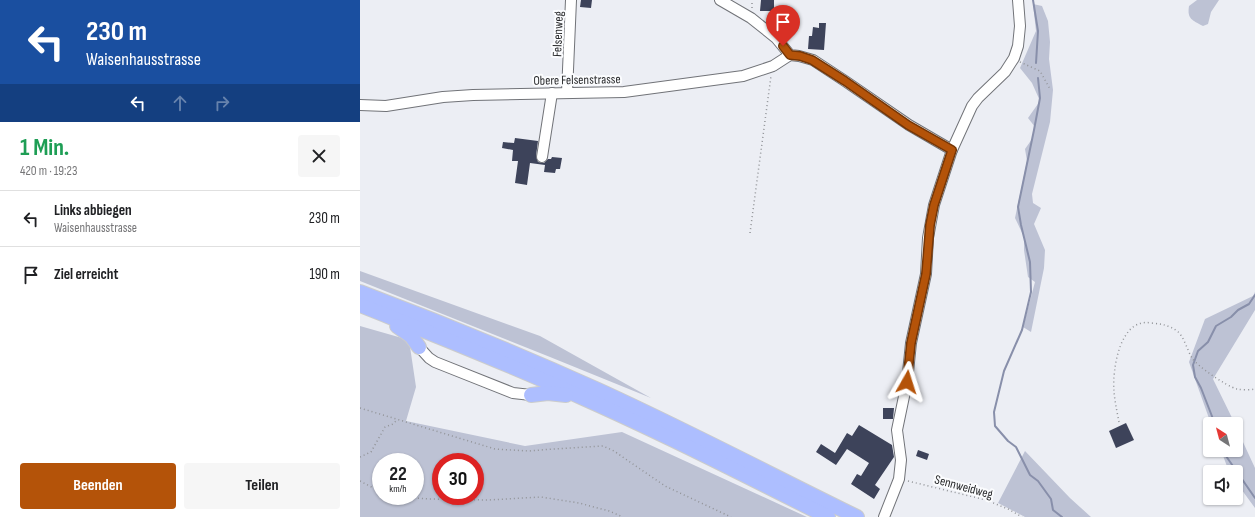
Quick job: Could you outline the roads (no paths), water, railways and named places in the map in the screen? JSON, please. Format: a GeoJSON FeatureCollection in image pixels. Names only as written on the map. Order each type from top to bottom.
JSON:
{"type":"FeatureCollection","features":[{"type":"Feature","properties":{"kind":"highway"},"geometry":{"type":"LineString","coordinates":[[360,292],[480,340],[599,391],[713,445],[857,517]]}},
{"type":"Feature","properties":{"kind":"highway"},"geometry":{"type":"LineString","coordinates":[[360,305],[405,330],[419,347]]}},
{"type":"Feature","properties":{"kind":"highway"},"geometry":{"type":"LineString","coordinates":[[360,305],[469,348],[582,397],[666,436],[828,517]]}},
{"type":"Feature","properties":{"kind":"highway"},"geometry":{"type":"LineString","coordinates":[[531,395],[551,393],[582,397]]}},
{"type":"Feature","properties":{"kind":"street","name":"Felsenweg"},"geometry":{"type":"LineString","coordinates":[[567,93],[571,0]]}},
{"type":"Feature","properties":{"kind":"street"},"geometry":{"type":"LineString","coordinates":[[720,0],[751,18],[776,38],[790,55],[800,56],[812,60],[908,125],[952,150]]}},
{"type":"Feature","properties":{"kind":"street"},"geometry":{"type":"LineString","coordinates":[[885,514],[899,479],[901,460],[897,430],[907,382],[911,343],[926,274],[930,225],[934,205],[952,150],[972,106],[978,98],[1005,72],[1014,58],[1018,46],[1020,26],[1018,0]]}},
{"type":"Feature","properties":{"kind":"street","name":"Obere Felsenstrasse"},"geometry":{"type":"LineString","coordinates":[[360,105],[386,106],[443,97],[473,95],[624,92],[743,76],[773,66],[790,55]]}},
{"type":"Feature","properties":{"kind":"street"},"geometry":{"type":"LineString","coordinates":[[542,156],[552,93]]}},
{"type":"Feature","properties":{"kind":"street"},"geometry":{"type":"LineString","coordinates":[[419,347],[435,362],[513,393],[531,395]]}},
{"type":"Feature","properties":{"kind":"waterway"},"geometry":{"type":"LineString","coordinates":[[1033,0],[1038,31],[1036,63]]}},
{"type":"Feature","properties":{"kind":"waterway"},"geometry":{"type":"LineString","coordinates":[[1038,78],[1040,98],[1018,207],[1030,262],[1031,292],[1022,330],[1004,371],[994,412],[995,426],[1008,441],[1016,447],[1030,475],[1038,481],[1051,499],[1053,510],[1062,517]]}},
{"type":"Feature","properties":{"kind":"waterway"},"geometry":{"type":"LineString","coordinates":[[1212,417],[1195,377],[1193,365],[1198,351],[1208,342],[1216,326],[1249,304],[1255,295]]}},
{"type":"Feature","properties":{"kind":"waterway"},"geometry":{"type":"LineString","coordinates":[[1227,457],[1255,498]]}}]}
